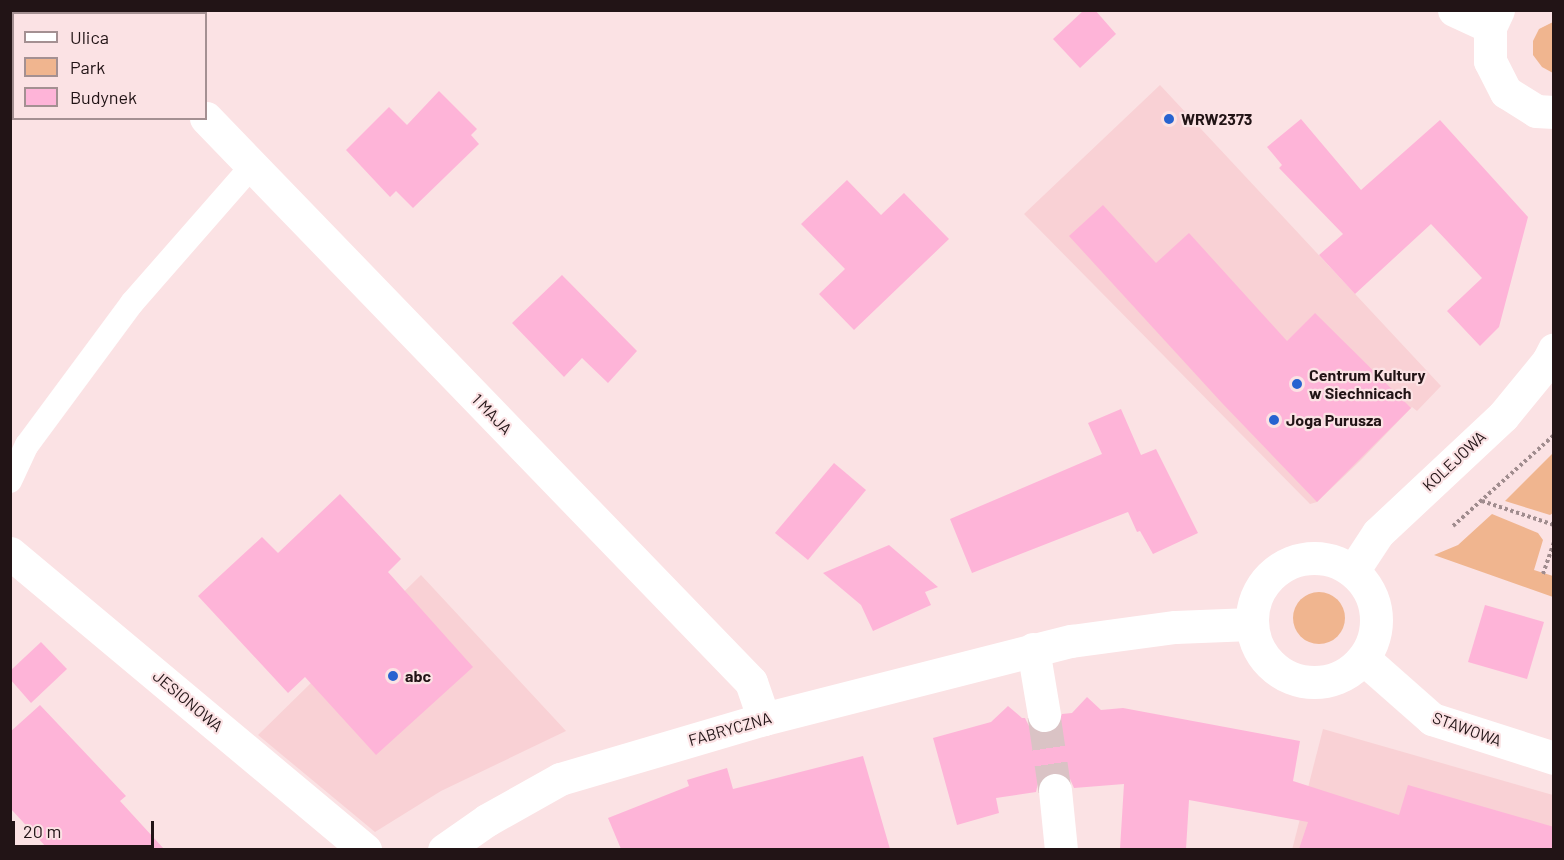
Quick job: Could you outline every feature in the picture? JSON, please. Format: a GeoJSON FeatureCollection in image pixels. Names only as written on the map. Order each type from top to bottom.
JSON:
{"type":"FeatureCollection","features":[{"type":"Feature","properties":{"kind":"street"},"geometry":{"type":"LineString","coordinates":[[1454,10],[1494,19],[1490,61],[1506,92],[1536,111],[1554,112]]}},
{"type":"Feature","properties":{"kind":"street","name":"1 MAJA"},"geometry":{"type":"LineString","coordinates":[[207,118],[751,682],[764,719]]}},
{"type":"Feature","properties":{"kind":"street","name":"KOLEJOWA"},"geometry":{"type":"LineString","coordinates":[[1353,571],[1378,533],[1503,416],[1548,361],[1554,349]]}},
{"type":"Feature","properties":{"kind":"street","name":"JESIONOWA"},"geometry":{"type":"LineString","coordinates":[[10,553],[365,849]]}},
{"type":"Feature","properties":{"kind":"street"},"geometry":{"type":"LineString","coordinates":[[1327,559],[1353,571],[1368,589],[1376,612],[1375,636],[1364,658],[1341,677],[1311,683],[1282,674],[1261,653],[1251,624],[1256,596],[1273,574],[1298,560],[1327,559]]}},
{"type":"Feature","properties":{"kind":"street","name":"FABRYCZNA"},"geometry":{"type":"LineString","coordinates":[[444,849],[487,820],[560,779],[764,719],[1033,649],[1175,627],[1251,624]]}},
{"type":"Feature","properties":{"kind":"street"},"geometry":{"type":"LineString","coordinates":[[1033,649],[1044,715]]}},
{"type":"Feature","properties":{"kind":"street","name":"STAWOWA"},"geometry":{"type":"LineString","coordinates":[[1364,658],[1432,720],[1554,758]]}},
{"type":"Feature","properties":{"kind":"street"},"geometry":{"type":"LineString","coordinates":[[1055,790],[1060,849]]}},
{"type":"Feature","properties":{"kind":"lane"},"geometry":{"type":"LineString","coordinates":[[10,481],[27,446],[132,303],[252,166]]}},
{"type":"Feature","properties":{"kind":"path"},"geometry":{"type":"LineString","coordinates":[[1453,526],[1554,435]]}},
{"type":"Feature","properties":{"kind":"path"},"geometry":{"type":"LineString","coordinates":[[1481,500],[1554,525]]}},
{"type":"Feature","properties":{"kind":"path"},"geometry":{"type":"LineString","coordinates":[[1543,574],[1554,542]]}},
{"type":"Feature","properties":{"kind":"shaded area"},"geometry":{"type":"Polygon","coordinates":[[[1160,85],[1441,386],[1417,411],[1412,407],[1317,502],[1310,504],[1024,214],[1160,85]]]}},
{"type":"Feature","properties":{"kind":"shaded area"},"geometry":{"type":"Polygon","coordinates":[[[421,575],[566,731],[441,791],[375,832],[258,735],[421,575]]]}},
{"type":"Feature","properties":{"kind":"shaded area"},"geometry":{"type":"Polygon","coordinates":[[[1323,729],[1553,795],[1553,849],[1292,850],[1323,729]]]}},
{"type":"Feature","properties":{"kind":"green space"},"geometry":{"type":"Polygon","coordinates":[[[1554,22],[1553,73],[1542,67],[1533,55],[1533,41],[1539,29],[1554,22]]]}},
{"type":"Feature","properties":{"kind":"green space"},"geometry":{"type":"Polygon","coordinates":[[[1553,453],[1553,513],[1550,515],[1505,501],[1553,453]]]}},
{"type":"Feature","properties":{"kind":"green space"},"geometry":{"type":"Polygon","coordinates":[[[1492,514],[1538,533],[1543,540],[1534,570],[1553,576],[1553,597],[1434,555],[1458,545],[1492,514]]]}},
{"type":"Feature","properties":{"kind":"green space"},"geometry":{"type":"Polygon","coordinates":[[[1314,592],[1324,592],[1338,599],[1345,618],[1338,637],[1324,644],[1314,644],[1304,640],[1297,633],[1293,623],[1293,613],[1297,603],[1304,596],[1314,592]]]}},
{"type":"Feature","properties":{"kind":"building"},"geometry":{"type":"Polygon","coordinates":[[[1084,10],[1095,10],[1116,34],[1080,68],[1053,39],[1084,10]]]}},
{"type":"Feature","properties":{"kind":"building"},"geometry":{"type":"Polygon","coordinates":[[[439,91],[477,129],[471,135],[479,144],[413,208],[396,191],[390,197],[346,150],[389,107],[407,125],[439,91]]]}},
{"type":"Feature","properties":{"kind":"building"},"geometry":{"type":"Polygon","coordinates":[[[1301,119],[1361,190],[1440,120],[1528,217],[1499,327],[1480,346],[1447,311],[1482,278],[1431,224],[1355,294],[1319,255],[1343,234],[1279,168],[1282,165],[1267,147],[1301,119]]]}},
{"type":"Feature","properties":{"kind":"building"},"geometry":{"type":"Polygon","coordinates":[[[847,180],[881,215],[904,193],[949,239],[854,330],[819,294],[845,269],[801,224],[847,180]]]}},
{"type":"Feature","properties":{"kind":"building","name":"Centrum Kultury w Siechnicach"},"geometry":{"type":"Polygon","coordinates":[[[1103,205],[1156,263],[1189,233],[1287,341],[1315,313],[1411,408],[1317,502],[1222,403],[1069,236],[1103,205]]]}},
{"type":"Feature","properties":{"kind":"building"},"geometry":{"type":"Polygon","coordinates":[[[562,275],[637,351],[608,383],[582,358],[564,377],[512,323],[562,275]]]}},
{"type":"Feature","properties":{"kind":"building"},"geometry":{"type":"Polygon","coordinates":[[[1121,409],[1141,455],[1156,449],[1198,533],[1153,554],[1140,531],[1137,532],[1128,512],[972,573],[950,519],[1102,454],[1088,423],[1121,409]]]}},
{"type":"Feature","properties":{"kind":"building"},"geometry":{"type":"Polygon","coordinates":[[[834,463],[866,490],[808,560],[775,533],[834,463]]]}},
{"type":"Feature","properties":{"kind":"building"},"geometry":{"type":"Polygon","coordinates":[[[340,494],[401,559],[388,572],[473,667],[376,755],[305,677],[288,693],[198,596],[262,537],[278,553],[340,494]]]}},
{"type":"Feature","properties":{"kind":"building"},"geometry":{"type":"Polygon","coordinates":[[[889,545],[938,587],[925,592],[931,605],[873,631],[861,605],[823,573],[889,545]]]}},
{"type":"Feature","properties":{"kind":"building"},"geometry":{"type":"Polygon","coordinates":[[[1485,605],[1544,622],[1527,679],[1468,662],[1485,605]]]}},
{"type":"Feature","properties":{"kind":"building"},"geometry":{"type":"Polygon","coordinates":[[[41,642],[67,669],[31,703],[10,679],[10,671],[41,642]]]}},
{"type":"Feature","properties":{"kind":"building"},"geometry":{"type":"Polygon","coordinates":[[[1087,697],[1101,710],[1123,708],[1300,741],[1293,781],[1399,815],[1408,785],[1554,827],[1554,849],[1299,849],[1308,822],[1189,800],[1186,849],[1120,849],[1124,784],[1074,788],[1070,779],[1063,773],[1054,771],[1044,775],[1038,783],[1036,792],[996,798],[999,813],[957,825],[933,738],[991,722],[1008,706],[1025,718],[1029,726],[1037,732],[1048,733],[1056,729],[1062,714],[1072,713],[1087,697]]]}},
{"type":"Feature","properties":{"kind":"building"},"geometry":{"type":"Polygon","coordinates":[[[40,705],[126,796],[120,801],[164,849],[48,849],[10,808],[10,732],[40,705]]]}},
{"type":"Feature","properties":{"kind":"building"},"geometry":{"type":"Polygon","coordinates":[[[863,756],[890,849],[621,849],[608,818],[689,786],[687,780],[727,768],[733,789],[863,756]]]}},
{"type":"Feature","properties":{"kind":"tunnel"},"geometry":{"type":"LineString","coordinates":[[1044,715],[1055,790]]}},
{"type":"Feature","properties":{"kind":"place","name":"WRW2373"},"geometry":{"type":"Point","coordinates":[1169,119]}},
{"type":"Feature","properties":{"kind":"place","name":"Centrum Kultury w Siechnicach"},"geometry":{"type":"Point","coordinates":[1297,384]}},
{"type":"Feature","properties":{"kind":"place","name":"Joga Purusza"},"geometry":{"type":"Point","coordinates":[1274,420]}},
{"type":"Feature","properties":{"kind":"place","name":"abc"},"geometry":{"type":"Point","coordinates":[393,676]}}]}
